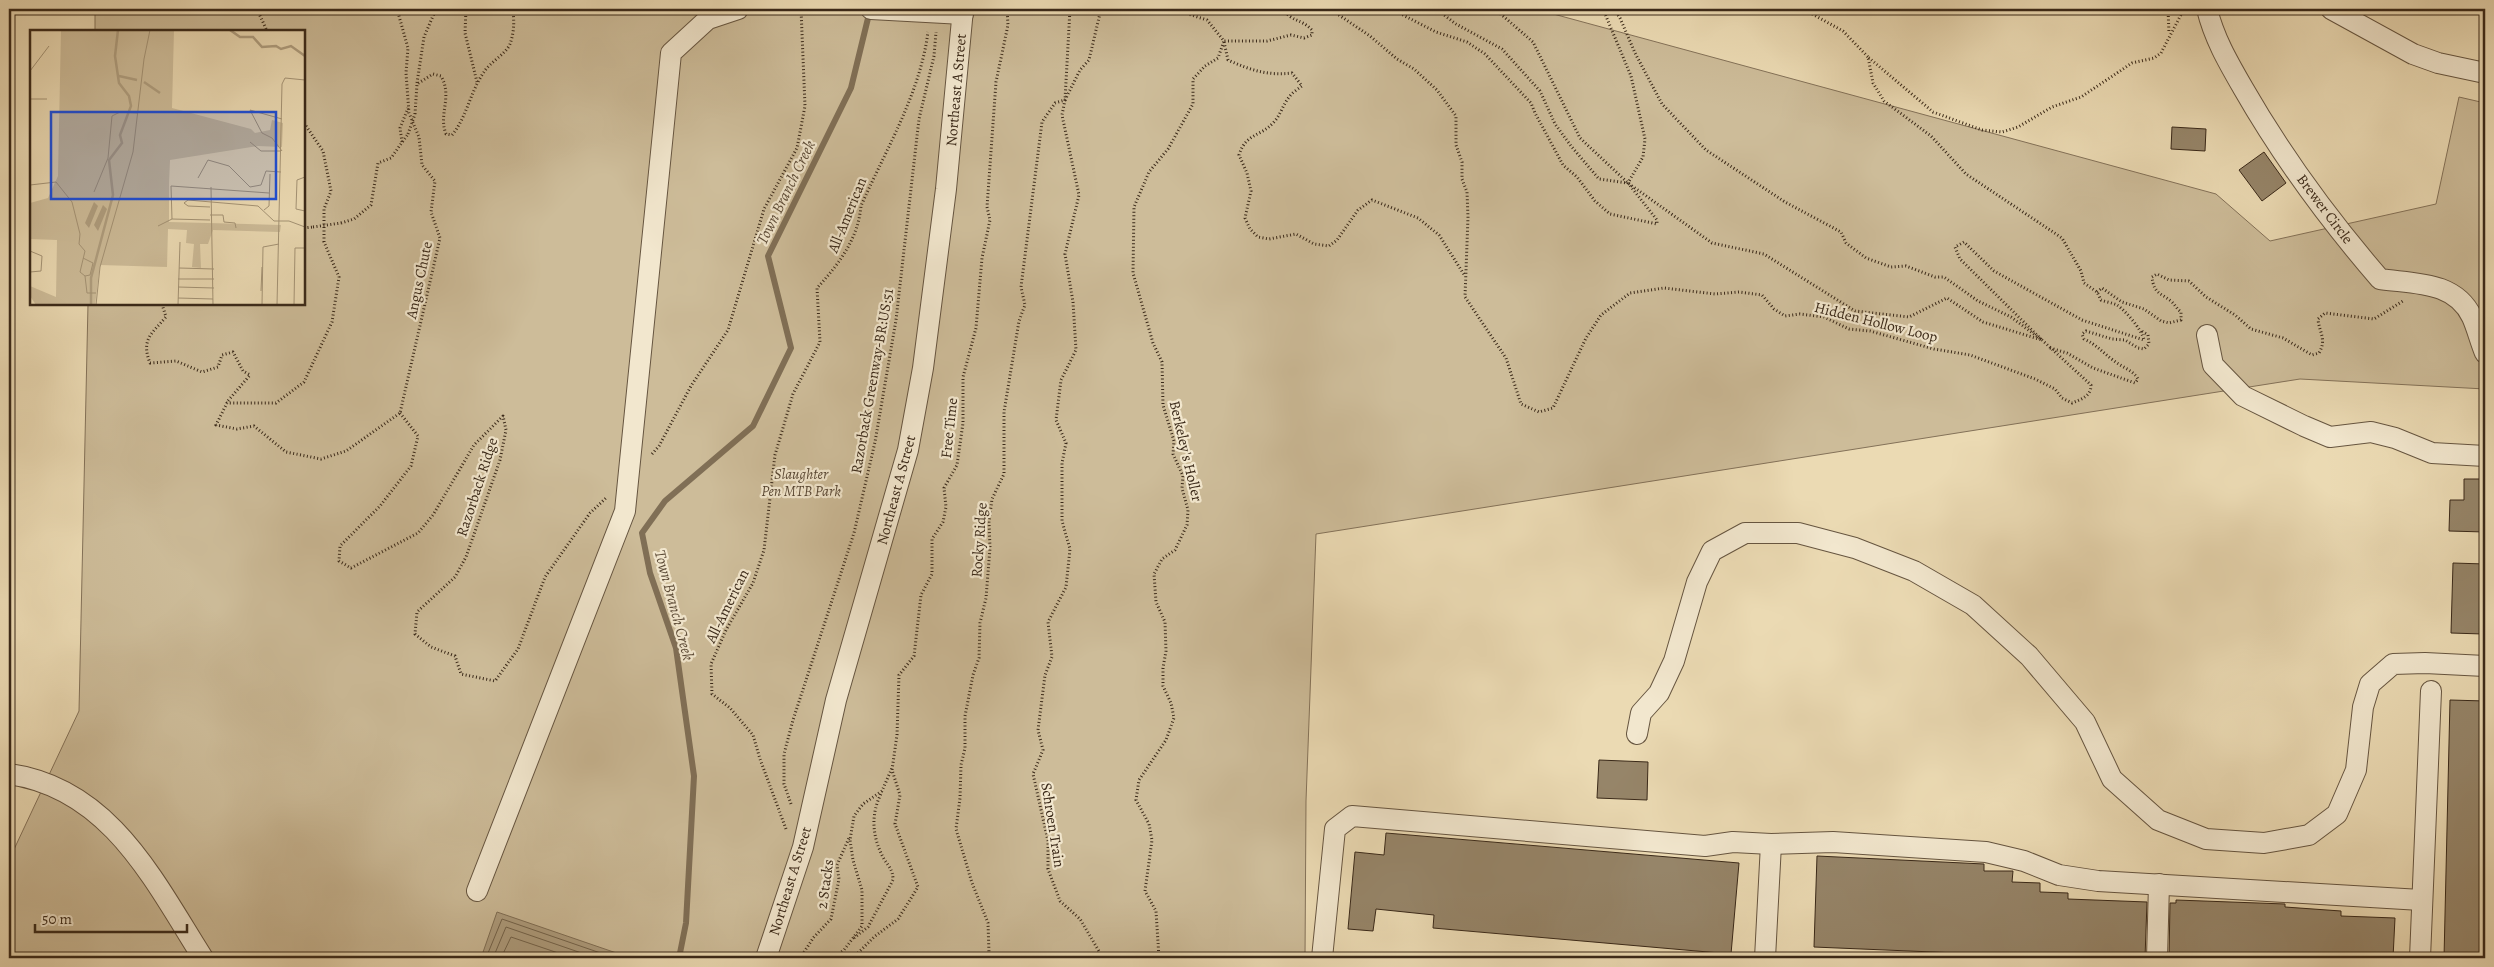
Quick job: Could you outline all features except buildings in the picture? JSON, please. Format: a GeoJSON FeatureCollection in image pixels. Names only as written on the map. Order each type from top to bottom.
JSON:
{"type":"FeatureCollection","features":[{"type":"Feature","properties":{"kind":"street"},"geometry":{"type":"LineString","coordinates":[[476,891],[625,511],[671,53],[708,19],[738,9]]}},
{"type":"Feature","properties":{"kind":"street"},"geometry":{"type":"LineString","coordinates":[[871,9],[934,13],[963,12]]}},
{"type":"Feature","properties":{"kind":"street","name":"Brewer Circle"},"geometry":{"type":"LineString","coordinates":[[2207,9],[2212,31],[2258,114],[2308,188],[2344,236],[2380,279],[2444,288],[2460,298],[2472,317],[2485,353]]}},
{"type":"Feature","properties":{"kind":"street"},"geometry":{"type":"LineString","coordinates":[[2331,9],[2413,54],[2438,63],[2485,73]]}},
{"type":"Feature","properties":{"kind":"street","name":"Northeast A Street"},"geometry":{"type":"LineString","coordinates":[[766,958],[803,847],[836,700],[908,450],[923,368],[945,198],[963,12]]}},
{"type":"Feature","properties":{"kind":"street"},"geometry":{"type":"LineString","coordinates":[[2207,335],[2212,365],[2243,396],[2304,426],[2330,436],[2371,432],[2395,438],[2432,453],[2485,456]]}},
{"type":"Feature","properties":{"kind":"street"},"geometry":{"type":"LineString","coordinates":[[1637,734],[1641,713],[1659,693],[1674,661],[1697,582],[1712,551],[1744,533],[1798,533],[1856,548],[1914,571],[1974,605],[2029,656],[2085,722],[2112,780],[2158,820],[2206,839],[2264,843],[2309,836],[2337,814],[2356,770],[2363,707],[2370,684],[2393,664],[2426,663],[2485,666]]}},
{"type":"Feature","properties":{"kind":"street"},"geometry":{"type":"LineString","coordinates":[[2420,958],[2431,691]]}},
{"type":"Feature","properties":{"kind":"street"},"geometry":{"type":"LineString","coordinates":[[9,774],[55,786],[84,802],[116,829],[146,868],[203,958]]}},
{"type":"Feature","properties":{"kind":"street"},"geometry":{"type":"LineString","coordinates":[[1322,958],[1335,829],[1352,816],[1705,846],[1733,842],[1771,844],[1833,842],[1986,852],[2024,861],[2059,875],[2098,881],[2421,900]]}},
{"type":"Feature","properties":{"kind":"street"},"geometry":{"type":"LineString","coordinates":[[1765,958],[1771,844]]}},
{"type":"Feature","properties":{"kind":"street"},"geometry":{"type":"LineString","coordinates":[[2157,958],[2159,884]]}},
{"type":"Feature","properties":{"kind":"path"},"geometry":{"type":"LineString","coordinates":[[257,9],[267,30]]}},
{"type":"Feature","properties":{"kind":"path","name":"Angus Chute"},"geometry":{"type":"LineString","coordinates":[[397,9],[408,48],[406,73],[408,107],[420,137],[422,165],[435,181],[431,212],[440,238],[400,413]]}},
{"type":"Feature","properties":{"kind":"path"},"geometry":{"type":"LineString","coordinates":[[305,228],[341,223],[354,219],[371,205],[378,163],[391,158],[408,134],[415,114],[424,37],[436,9]]}},
{"type":"Feature","properties":{"kind":"path"},"geometry":{"type":"LineString","coordinates":[[466,9],[465,33],[477,82]]}},
{"type":"Feature","properties":{"kind":"path"},"geometry":{"type":"LineString","coordinates":[[417,84],[433,74],[441,76],[448,98],[443,127],[446,134],[452,135],[461,125],[467,103],[477,82],[485,70],[510,46],[514,32],[512,9]]}},
{"type":"Feature","properties":{"kind":"path","name":"Razorback Ridge"},"geometry":{"type":"LineString","coordinates":[[400,413],[418,436],[411,466],[380,506],[340,546],[339,561],[351,568],[418,533],[434,515],[474,445],[503,416],[506,430],[500,460],[466,557],[455,577],[417,612],[415,634],[431,647],[455,656],[461,674],[496,681],[518,649],[545,577],[590,513],[659,446],[691,386],[728,330],[764,209],[797,148],[804,106],[801,9]]}},
{"type":"Feature","properties":{"kind":"path","name":"Free Time"},"geometry":{"type":"LineString","coordinates":[[853,958],[874,937],[898,919],[918,887],[894,824],[900,795],[892,770],[897,735],[899,675],[914,656],[921,596],[932,574],[932,539],[943,522],[946,507],[944,488],[957,465],[964,423],[963,377],[976,328],[982,258],[990,220],[987,207],[996,82],[1008,26],[1007,9]]}},
{"type":"Feature","properties":{"kind":"path","name":"Schroen Train"},"geometry":{"type":"LineString","coordinates":[[1070,9],[1065,100],[1062,115],[1079,195],[1065,254],[1073,302],[1076,350],[1061,380],[1056,420],[1066,443],[1062,463],[1062,521],[1070,549],[1066,587],[1048,622],[1052,657],[1045,675],[1038,730],[1043,750],[1033,774],[1048,840],[1048,869],[1060,901],[1080,919],[1103,958]]}},
{"type":"Feature","properties":{"kind":"path","name":"Rocky Ridge"},"geometry":{"type":"LineString","coordinates":[[934,958],[950,955],[973,958],[989,953],[988,923],[972,883],[956,829],[960,798],[961,765],[965,748],[964,716],[972,674],[979,658],[980,623],[986,598],[990,548],[989,522],[992,499],[1004,474],[1004,412],[1019,321],[1025,305],[1021,286],[1042,122],[1055,103],[1065,100],[1080,70],[1089,60],[1102,9]]}},
{"type":"Feature","properties":{"kind":"path"},"geometry":{"type":"LineString","coordinates":[[1181,9],[1188,14],[1208,20],[1224,41],[1228,60],[1248,70],[1274,75],[1292,73],[1302,86],[1289,97],[1282,113],[1272,125],[1249,138],[1242,145],[1239,155],[1247,174],[1251,192],[1245,218],[1250,230],[1258,237],[1269,239],[1296,234],[1314,244],[1329,246],[1337,240],[1358,210],[1372,200],[1418,218],[1439,235],[1465,276]]}},
{"type":"Feature","properties":{"kind":"path"},"geometry":{"type":"LineString","coordinates":[[1224,41],[1267,41],[1291,35],[1304,38],[1312,35],[1312,30],[1304,22],[1292,20],[1282,9]]}},
{"type":"Feature","properties":{"kind":"path","name":"Hidden Hollow Loop"},"geometry":{"type":"LineString","coordinates":[[1330,9],[1370,36],[1396,59],[1414,69],[1437,90],[1456,116],[1456,145],[1462,162],[1462,179],[1467,192],[1468,209],[1465,297],[1506,358],[1521,404],[1539,412],[1553,408],[1586,338],[1601,315],[1630,293],[1664,288],[1715,294],[1739,292],[1762,295],[1774,309],[1785,316],[1800,314],[1824,317],[1849,329],[1870,331],[1934,349],[1970,355],[2035,378],[2055,389],[2062,398],[2072,403],[2086,396],[2091,391],[2091,385],[2047,347],[2042,340],[2010,317],[1978,301],[1944,277],[1935,277],[1906,266],[1891,267],[1866,258],[1846,243],[1842,232],[1785,202],[1706,150],[1662,104],[1614,9]]}},
{"type":"Feature","properties":{"kind":"path"},"geometry":{"type":"LineString","coordinates":[[1386,9],[1399,12],[1436,32],[1467,42],[1485,54],[1531,103],[1563,165],[1577,177],[1595,201],[1610,214],[1657,224],[1657,220],[1628,183],[1599,179],[1570,146],[1555,124],[1540,91],[1502,49],[1456,24],[1436,9]]}},
{"type":"Feature","properties":{"kind":"path"},"geometry":{"type":"LineString","coordinates":[[1495,9],[1533,42],[1580,138],[1628,183],[1712,243],[1764,254],[1856,311],[1909,317],[1947,298],[1983,322],[2042,340]]}},
{"type":"Feature","properties":{"kind":"path"},"geometry":{"type":"LineString","coordinates":[[1603,9],[1632,76],[1645,139],[1643,158],[1628,183]]}},
{"type":"Feature","properties":{"kind":"path"},"geometry":{"type":"LineString","coordinates":[[1803,9],[1843,31],[1868,57],[1933,112],[1982,130],[2002,132],[2018,127],[2052,107],[2081,97],[2132,64],[2154,58],[2166,47],[2169,36],[2184,9]]}},
{"type":"Feature","properties":{"kind":"path"},"geometry":{"type":"LineString","coordinates":[[2168,9],[2169,36]]}},
{"type":"Feature","properties":{"kind":"path","name":"Razorback Greenway-BR:US:51"},"geometry":{"type":"LineString","coordinates":[[792,807],[784,784],[784,754],[793,720],[854,533],[874,442],[896,320],[919,120],[934,56],[934,13]]}},
{"type":"Feature","properties":{"kind":"path","name":"All-American"},"geometry":{"type":"LineString","coordinates":[[790,829],[789,836],[777,810],[753,735],[730,708],[712,694],[711,664],[729,626],[753,583],[764,550],[775,455],[793,394],[820,342],[817,288],[845,256],[860,217],[861,206],[912,93],[934,13]]}},
{"type":"Feature","properties":{"kind":"path","name":"Berkeley's Holler"},"geometry":{"type":"LineString","coordinates":[[1159,958],[1156,911],[1145,892],[1152,840],[1149,824],[1136,800],[1139,780],[1166,740],[1174,718],[1171,703],[1163,686],[1163,668],[1166,652],[1165,622],[1156,602],[1154,574],[1162,559],[1175,550],[1187,525],[1188,510],[1182,488],[1183,476],[1173,454],[1174,441],[1163,405],[1162,362],[1153,343],[1133,273],[1134,207],[1149,172],[1168,149],[1193,104],[1193,79],[1205,66],[1218,58],[1224,41]]}},
{"type":"Feature","properties":{"kind":"path"},"geometry":{"type":"LineString","coordinates":[[1868,57],[1873,84],[1884,102],[1932,136],[1966,174],[2062,238],[2081,271],[2084,283],[2097,292],[2101,300],[2116,304],[2144,340],[2082,320],[1994,270],[1964,242],[1955,247],[1960,259],[2042,340]]}},
{"type":"Feature","properties":{"kind":"path"},"geometry":{"type":"LineString","coordinates":[[402,143],[400,128],[408,107]]}},
{"type":"Feature","properties":{"kind":"path"},"geometry":{"type":"LineString","coordinates":[[227,403],[276,403],[304,382],[332,322],[338,277],[324,242],[324,209],[331,192],[323,151],[305,124]]}},
{"type":"Feature","properties":{"kind":"path"},"geometry":{"type":"LineString","coordinates":[[2097,292],[2102,288],[2122,302],[2144,309],[2161,321],[2169,323],[2181,320],[2181,312],[2172,302],[2161,297],[2153,286],[2152,277],[2157,274],[2169,280],[2190,281],[2206,297],[2235,315],[2251,329],[2282,338],[2312,355],[2319,353],[2322,347],[2323,334],[2318,324],[2320,316],[2325,313],[2374,319],[2426,286]]}},
{"type":"Feature","properties":{"kind":"path"},"geometry":{"type":"LineString","coordinates":[[162,305],[166,317],[148,337],[145,350],[150,362],[176,361],[202,372],[218,367],[222,355],[233,352],[243,371],[250,375],[227,403],[216,425],[238,429],[254,426],[286,452],[321,459],[346,451],[400,413]]}},
{"type":"Feature","properties":{"kind":"path"},"geometry":{"type":"LineString","coordinates":[[2047,347],[2067,353],[2093,368],[2135,383],[2138,379],[2136,374],[2113,361],[2097,345],[2084,339],[2082,334],[2086,331],[2097,333],[2112,339],[2125,340],[2138,348],[2144,349],[2149,344],[2148,335],[2137,329]]}},
{"type":"Feature","properties":{"kind":"path"},"geometry":{"type":"LineString","coordinates":[[853,938],[868,928],[893,880],[893,872],[884,859],[874,834],[874,809],[893,765]]}},
{"type":"Feature","properties":{"kind":"path"},"geometry":{"type":"LineString","coordinates":[[833,958],[844,950],[862,926],[864,914],[862,890],[853,860],[851,835],[854,816],[863,804],[882,791]]}},
{"type":"Feature","properties":{"kind":"path","name":"2 Stacks"},"geometry":{"type":"LineString","coordinates":[[800,958],[814,937],[831,919],[839,879],[837,865],[851,835]]}},
{"type":"Feature","properties":{"kind":"green space","name":"Slaughter Pen MTB Park"},"geometry":{"type":"Polygon","coordinates":[[[95,9],[1535,9],[2216,194],[2270,241],[2436,204],[2459,97],[2485,103],[2485,389],[2300,379],[1316,534],[1306,801],[1305,958],[9,958],[9,860],[79,711],[88,305],[305,305],[305,30],[95,30],[95,9]]]}},
{"type":"Feature","properties":{"kind":"water"},"geometry":{"type":"Polygon","coordinates":[[[497,912],[631,958],[481,958],[497,912]]]}},
{"type":"Feature","properties":{"kind":"waterway","name":"Town Branch Creek"},"geometry":{"type":"LineString","coordinates":[[679,958],[686,923],[694,776],[676,648],[650,573],[642,533],[665,501],[753,426],[791,348],[768,256],[851,88],[870,10]]}}]}
